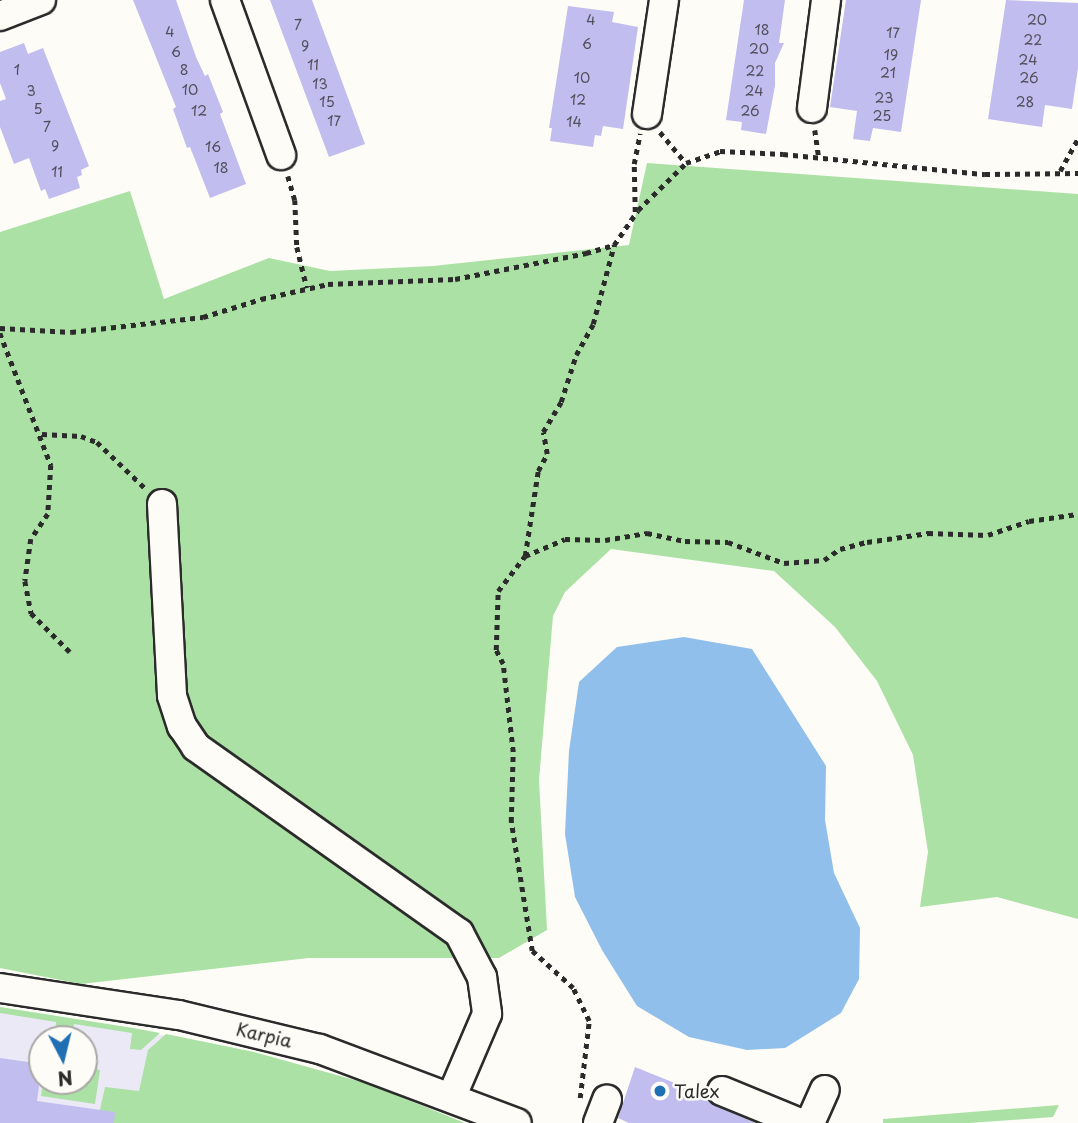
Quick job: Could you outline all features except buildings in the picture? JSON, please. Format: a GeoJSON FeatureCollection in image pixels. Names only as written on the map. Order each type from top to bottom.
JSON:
{"type":"FeatureCollection","features":[{"type":"Feature","properties":{"kind":"street"},"geometry":{"type":"LineString","coordinates":[[0,16],[41,0]]}},
{"type":"Feature","properties":{"kind":"street"},"geometry":{"type":"LineString","coordinates":[[225,0],[281,155]]}},
{"type":"Feature","properties":{"kind":"street"},"geometry":{"type":"LineString","coordinates":[[647,114],[664,0]]}},
{"type":"Feature","properties":{"kind":"street"},"geometry":{"type":"LineString","coordinates":[[812,108],[826,0]]}},
{"type":"Feature","properties":{"kind":"street"},"geometry":{"type":"LineString","coordinates":[[162,504],[172,696],[182,726],[197,747],[459,933],[476,966],[481,977],[487,1014],[452,1098]]}},
{"type":"Feature","properties":{"kind":"street","name":"Karpia"},"geometry":{"type":"LineString","coordinates":[[0,988],[179,1015],[320,1049],[517,1123]]}},
{"type":"Feature","properties":{"kind":"street"},"geometry":{"type":"LineString","coordinates":[[810,1123],[825,1090]]}},
{"type":"Feature","properties":{"kind":"street"},"geometry":{"type":"LineString","coordinates":[[722,1091],[800,1123]]}},
{"type":"Feature","properties":{"kind":"path"},"geometry":{"type":"LineString","coordinates":[[647,114],[686,163]]}},
{"type":"Feature","properties":{"kind":"path"},"geometry":{"type":"LineString","coordinates":[[635,213],[634,164],[647,114]]}},
{"type":"Feature","properties":{"kind":"path"},"geometry":{"type":"LineString","coordinates":[[1060,171],[1078,139]]}},
{"type":"Feature","properties":{"kind":"path"},"geometry":{"type":"LineString","coordinates":[[579,1101],[589,1021],[573,988],[532,951],[511,822],[513,752],[503,664],[496,650],[498,591],[525,556],[538,471],[547,454],[543,432],[561,402],[576,355],[593,324],[614,245],[635,213],[686,163],[720,151],[783,154],[985,174],[1060,171],[1078,173]]}},
{"type":"Feature","properties":{"kind":"path"},"geometry":{"type":"LineString","coordinates":[[281,155],[295,200],[297,247],[307,288]]}},
{"type":"Feature","properties":{"kind":"path"},"geometry":{"type":"LineString","coordinates":[[70,652],[31,613],[25,581],[31,539],[48,514],[51,465],[42,434],[0,330],[71,332],[203,317],[328,284],[455,279],[614,245]]}},
{"type":"Feature","properties":{"kind":"path"},"geometry":{"type":"LineString","coordinates":[[42,434],[81,436],[97,442],[162,504]]}},
{"type":"Feature","properties":{"kind":"path"},"geometry":{"type":"LineString","coordinates":[[525,556],[565,539],[605,540],[647,533],[685,541],[728,542],[785,563],[824,560],[840,549],[867,542],[928,533],[988,535],[1029,521],[1078,513]]}},
{"type":"Feature","properties":{"kind":"shaded area"},"geometry":{"type":"Polygon","coordinates":[[[0,1007],[190,1040],[162,1123],[0,1123],[0,1007]]]}},
{"type":"Feature","properties":{"kind":"green space"},"geometry":{"type":"Polygon","coordinates":[[[647,163],[1078,194],[1078,919],[997,897],[920,907],[928,852],[913,755],[877,681],[835,627],[774,571],[611,549],[565,592],[553,616],[539,780],[547,930],[499,958],[309,958],[81,984],[0,968],[0,232],[130,191],[164,299],[269,258],[330,271],[433,266],[629,245],[647,163]]]}},
{"type":"Feature","properties":{"kind":"green space"},"geometry":{"type":"Polygon","coordinates":[[[0,1007],[160,1033],[141,1050],[130,1049],[132,1033],[98,1028],[98,1025],[56,1025],[56,1022],[0,1013],[0,1007]]]}},
{"type":"Feature","properties":{"kind":"green space"},"geometry":{"type":"Polygon","coordinates":[[[166,1034],[254,1052],[369,1084],[465,1123],[97,1123],[105,1087],[139,1091],[148,1050],[166,1034]]]}},
{"type":"Feature","properties":{"kind":"green space"},"geometry":{"type":"Polygon","coordinates":[[[41,1095],[96,1095],[95,1104],[41,1095]]]}},
{"type":"Feature","properties":{"kind":"green space"},"geometry":{"type":"Polygon","coordinates":[[[1059,1105],[1053,1117],[969,1123],[883,1123],[883,1119],[1059,1105]]]}},
{"type":"Feature","properties":{"kind":"water"},"geometry":{"type":"Polygon","coordinates":[[[684,637],[752,649],[826,766],[825,820],[834,873],[860,928],[859,979],[841,1013],[785,1048],[747,1050],[689,1037],[637,1006],[602,950],[575,897],[565,834],[569,751],[579,682],[617,647],[684,637]]]}},
{"type":"Feature","properties":{"kind":"place","name":"Talex"},"geometry":{"type":"Point","coordinates":[660,1091]}}]}
